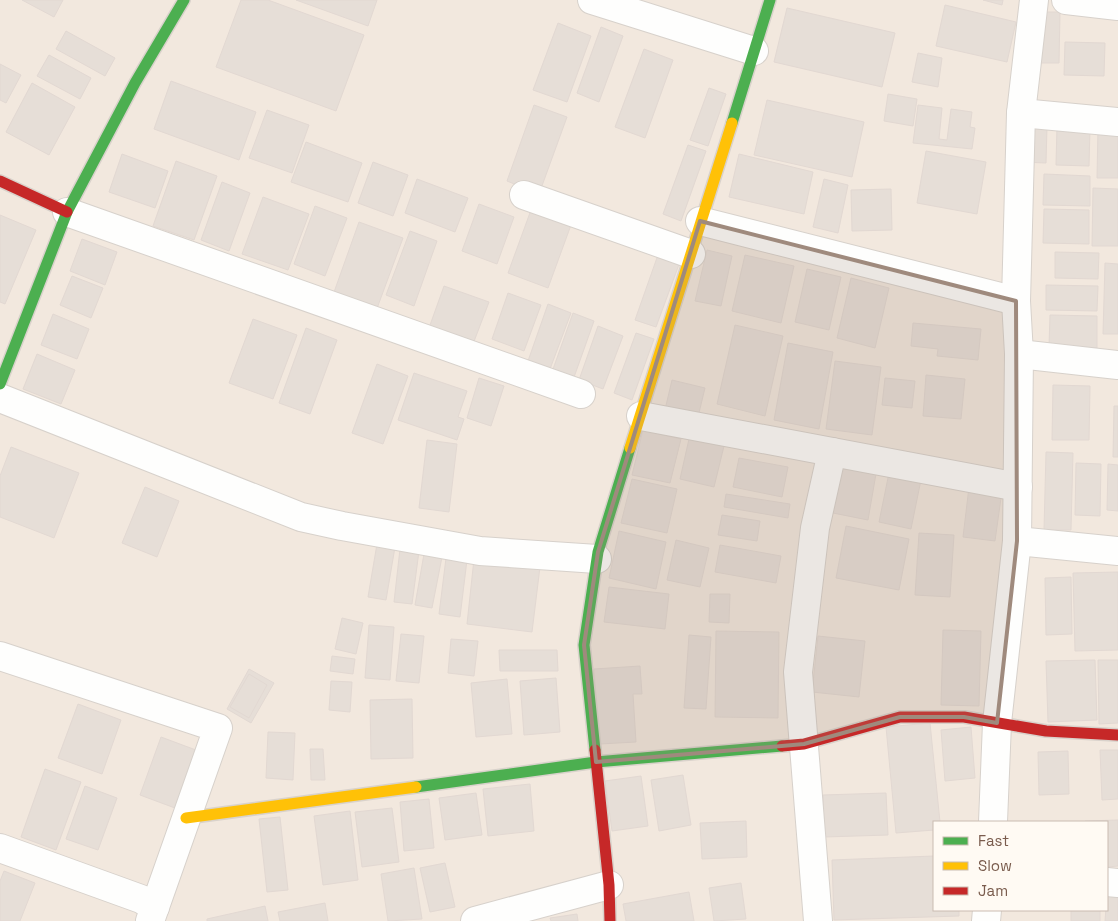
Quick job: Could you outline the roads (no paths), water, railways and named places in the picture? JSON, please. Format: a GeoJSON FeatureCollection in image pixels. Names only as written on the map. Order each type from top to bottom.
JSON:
{"type":"FeatureCollection","features":[{"type":"Feature","properties":{"kind":"street"},"geometry":{"type":"LineString","coordinates":[[0,384],[67,212],[135,83],[184,0]]}},
{"type":"Feature","properties":{"kind":"street"},"geometry":{"type":"LineString","coordinates":[[592,0],[754,51]]}},
{"type":"Feature","properties":{"kind":"street"},"geometry":{"type":"LineString","coordinates":[[610,921],[609,885],[584,645],[596,559],[770,0]]}},
{"type":"Feature","properties":{"kind":"street"},"geometry":{"type":"LineString","coordinates":[[993,821],[997,723],[1017,541],[1019,354],[1016,301],[1021,113],[1034,0]]}},
{"type":"Feature","properties":{"kind":"street"},"geometry":{"type":"LineString","coordinates":[[1066,0],[1118,6]]}},
{"type":"Feature","properties":{"kind":"street"},"geometry":{"type":"LineString","coordinates":[[1021,113],[1118,122]]}},
{"type":"Feature","properties":{"kind":"street"},"geometry":{"type":"LineString","coordinates":[[0,181],[67,212],[581,394]]}},
{"type":"Feature","properties":{"kind":"street"},"geometry":{"type":"LineString","coordinates":[[524,195],[691,254]]}},
{"type":"Feature","properties":{"kind":"street"},"geometry":{"type":"LineString","coordinates":[[700,221],[1016,301]]}},
{"type":"Feature","properties":{"kind":"street"},"geometry":{"type":"LineString","coordinates":[[1019,354],[1118,365]]}},
{"type":"Feature","properties":{"kind":"street"},"geometry":{"type":"LineString","coordinates":[[0,398],[301,517],[480,551],[596,559]]}},
{"type":"Feature","properties":{"kind":"street"},"geometry":{"type":"LineString","coordinates":[[641,416],[1018,487]]}},
{"type":"Feature","properties":{"kind":"street"},"geometry":{"type":"LineString","coordinates":[[818,921],[798,672],[815,528],[832,452]]}},
{"type":"Feature","properties":{"kind":"street"},"geometry":{"type":"LineString","coordinates":[[1017,541],[1118,551]]}},
{"type":"Feature","properties":{"kind":"street"},"geometry":{"type":"LineString","coordinates":[[0,656],[218,728],[152,914]]}},
{"type":"Feature","properties":{"kind":"street"},"geometry":{"type":"LineString","coordinates":[[186,818],[596,762],[804,744],[900,717],[964,717],[1046,731],[1118,735]]}},
{"type":"Feature","properties":{"kind":"street"},"geometry":{"type":"LineString","coordinates":[[0,848],[141,899],[152,914]]}},
{"type":"Feature","properties":{"kind":"street"},"geometry":{"type":"LineString","coordinates":[[475,921],[609,885]]}}]}
